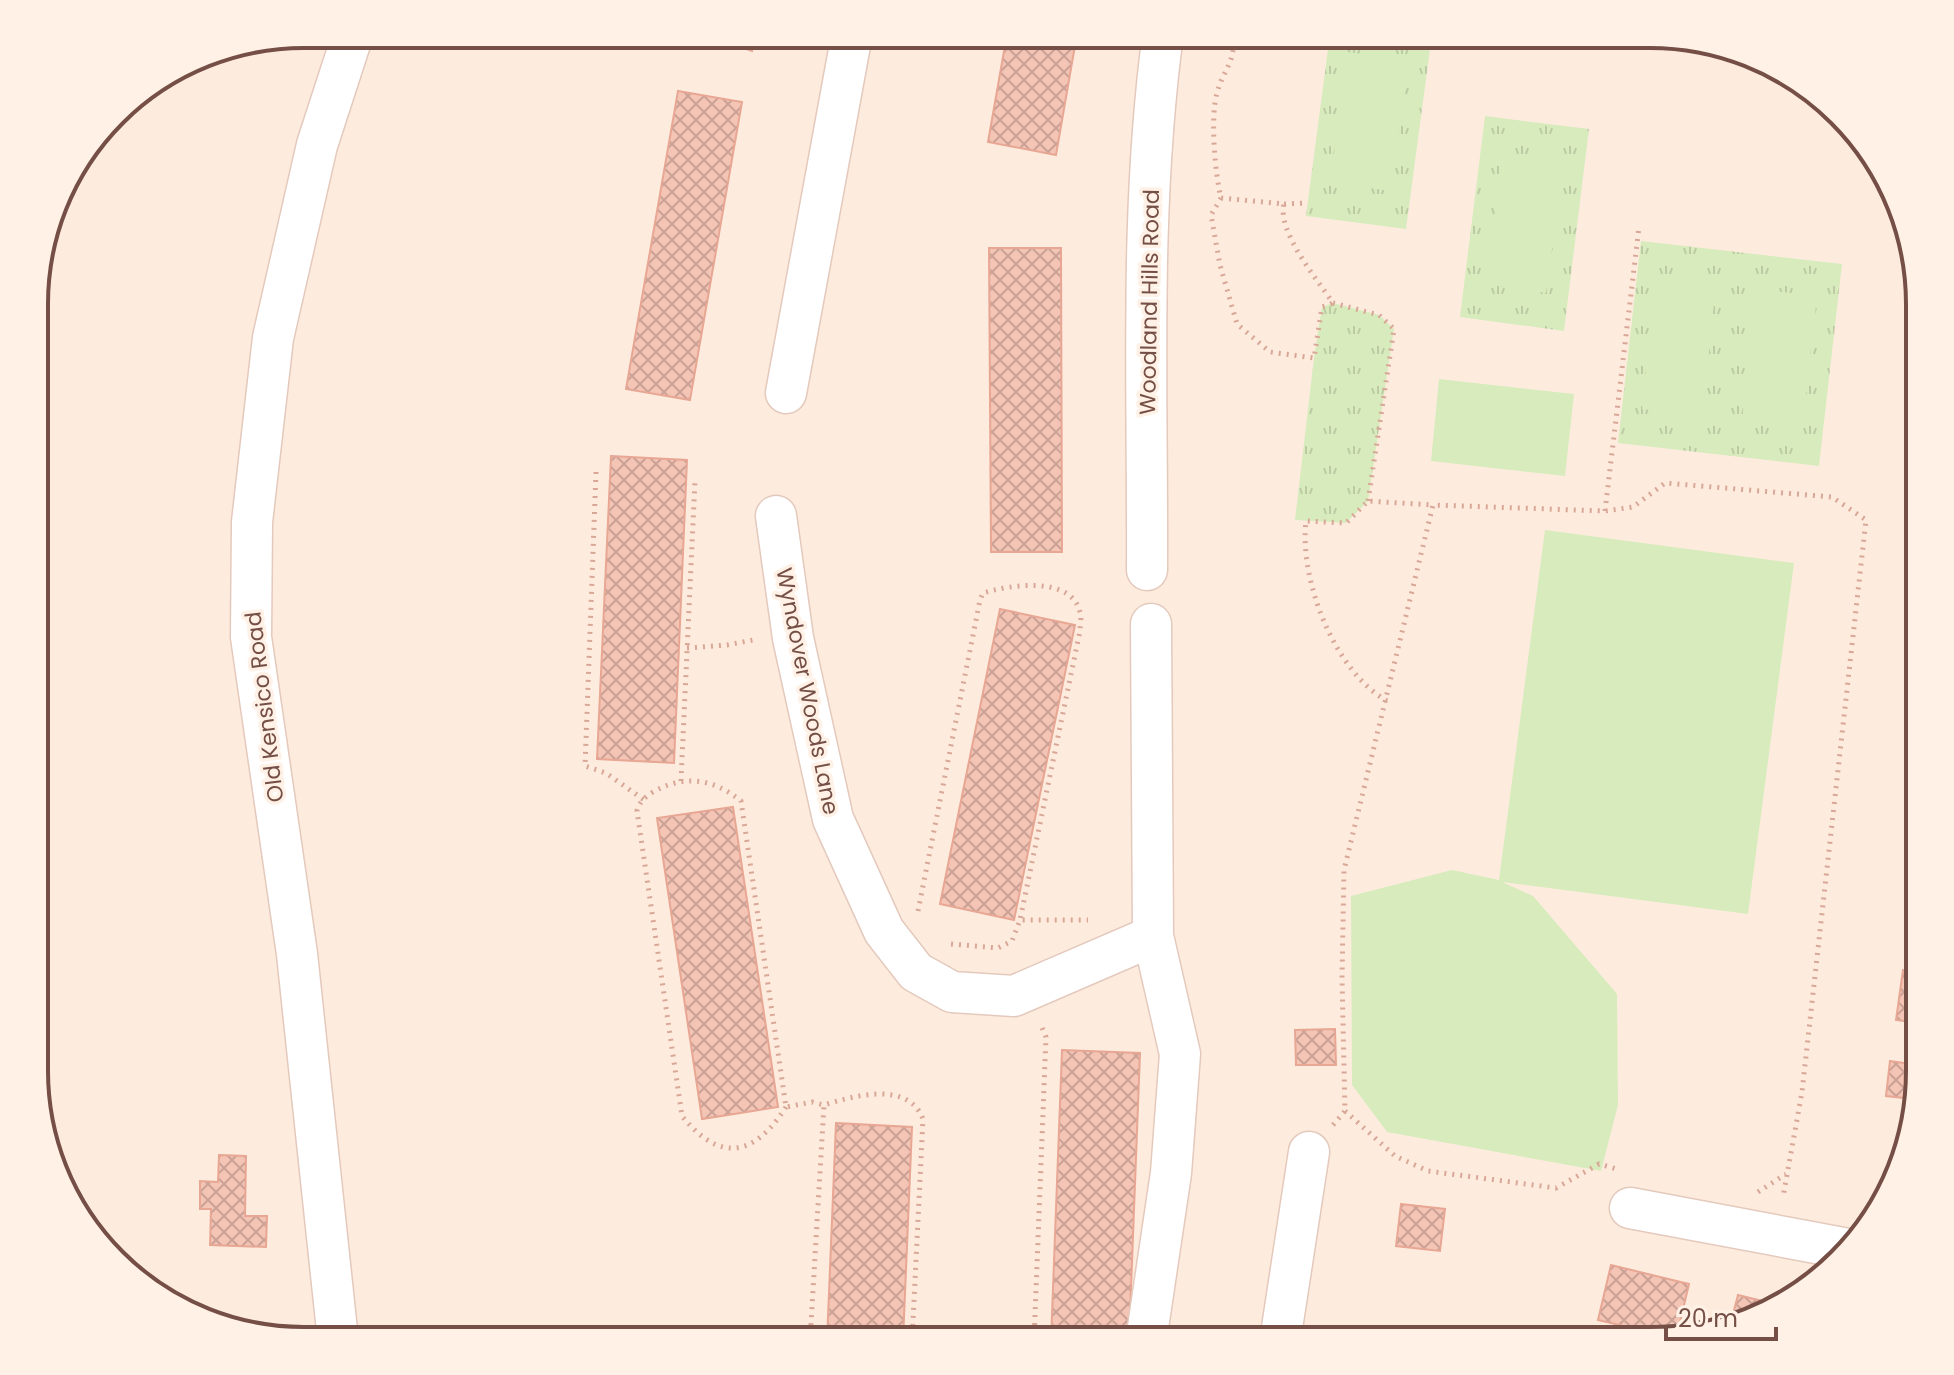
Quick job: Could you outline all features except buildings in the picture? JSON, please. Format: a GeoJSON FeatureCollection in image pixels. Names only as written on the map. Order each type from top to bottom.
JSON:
{"type":"FeatureCollection","features":[{"type":"Feature","properties":{"kind":"street","name":"Old Kensico Road"},"geometry":{"type":"LineString","coordinates":[[337,1326],[297,954],[251,637],[252,522],[273,338],[317,145],[348,49]]}},
{"type":"Feature","properties":{"kind":"street"},"geometry":{"type":"LineString","coordinates":[[786,393],[849,49]]}},
{"type":"Feature","properties":{"kind":"street","name":"Woodland Hills Road"},"geometry":{"type":"LineString","coordinates":[[1147,570],[1149,215],[1152,114],[1161,49]]}},
{"type":"Feature","properties":{"kind":"street","name":"Wyndover Woods Lane"},"geometry":{"type":"LineString","coordinates":[[776,516],[792,632],[833,819],[884,931],[916,972],[952,992],[1014,996],[1153,936]]}},
{"type":"Feature","properties":{"kind":"street"},"geometry":{"type":"LineString","coordinates":[[1148,1327],[1171,1173],[1180,1054],[1153,936],[1151,624]]}},
{"type":"Feature","properties":{"kind":"street"},"geometry":{"type":"LineString","coordinates":[[1282,1327],[1309,1152]]}},
{"type":"Feature","properties":{"kind":"street"},"geometry":{"type":"LineString","coordinates":[[1629,1190],[1836,1246]]}},
{"type":"Feature","properties":{"kind":"path"},"geometry":{"type":"LineString","coordinates":[[1234,49],[1216,95],[1214,170],[1221,198],[1211,215],[1220,265],[1237,324],[1270,352],[1314,358],[1322,307],[1333,303],[1379,315],[1394,329],[1368,501],[1346,523],[1306,521],[1303,543],[1313,598],[1343,656],[1370,692],[1387,701]]}},
{"type":"Feature","properties":{"kind":"path"},"geometry":{"type":"LineString","coordinates":[[1221,198],[1308,203]]}},
{"type":"Feature","properties":{"kind":"path"},"geometry":{"type":"LineString","coordinates":[[1284,204],[1281,215],[1294,244],[1333,303]]}},
{"type":"Feature","properties":{"kind":"path"},"geometry":{"type":"LineString","coordinates":[[1605,511],[1639,227]]}},
{"type":"Feature","properties":{"kind":"path"},"geometry":{"type":"LineString","coordinates":[[596,472],[585,766],[606,773],[644,800]]}},
{"type":"Feature","properties":{"kind":"path"},"geometry":{"type":"LineString","coordinates":[[681,781],[695,480]]}},
{"type":"Feature","properties":{"kind":"path"},"geometry":{"type":"LineString","coordinates":[[1368,501],[1605,511],[1633,507],[1665,483],[1832,497],[1866,520],[1802,1092],[1782,1200]]}},
{"type":"Feature","properties":{"kind":"path"},"geometry":{"type":"LineString","coordinates":[[1433,505],[1344,870],[1342,978],[1345,1111],[1395,1156],[1428,1171],[1556,1188],[1599,1164],[1629,1190]]}},
{"type":"Feature","properties":{"kind":"path"},"geometry":{"type":"LineString","coordinates":[[916,923],[983,593],[1017,585],[1047,587],[1064,592],[1074,600],[1081,613],[1080,631],[1020,920],[1012,941],[998,948],[944,944]]}},
{"type":"Feature","properties":{"kind":"path"},"geometry":{"type":"LineString","coordinates":[[687,648],[727,645],[792,632]]}},
{"type":"Feature","properties":{"kind":"path"},"geometry":{"type":"LineString","coordinates":[[786,1107],[741,801],[725,788],[707,782],[689,779],[668,784],[644,800],[637,811],[682,1116],[697,1134],[710,1143],[737,1148],[748,1146],[767,1133],[786,1107],[812,1102],[824,1105],[872,1092],[885,1094],[919,1109],[923,1119],[913,1326]]}},
{"type":"Feature","properties":{"kind":"path"},"geometry":{"type":"LineString","coordinates":[[1020,920],[1094,920]]}},
{"type":"Feature","properties":{"kind":"path"},"geometry":{"type":"LineString","coordinates":[[1027,990],[1046,1037],[1035,1327]]}},
{"type":"Feature","properties":{"kind":"path"},"geometry":{"type":"LineString","coordinates":[[811,1326],[824,1105]]}},
{"type":"Feature","properties":{"kind":"path"},"geometry":{"type":"LineString","coordinates":[[1752,1195],[1787,1173]]}},
{"type":"Feature","properties":{"kind":"green space"},"geometry":{"type":"Polygon","coordinates":[[[1328,49],[1430,49],[1406,229],[1306,216],[1328,49]]]}},
{"type":"Feature","properties":{"kind":"green space"},"geometry":{"type":"Polygon","coordinates":[[[1348,52],[1408,61],[1391,191],[1330,183],[1348,52]]]}},
{"type":"Feature","properties":{"kind":"green space"},"geometry":{"type":"Polygon","coordinates":[[[1485,116],[1589,129],[1564,331],[1460,317],[1485,116]]]}},
{"type":"Feature","properties":{"kind":"green space"},"geometry":{"type":"Polygon","coordinates":[[[1503,154],[1564,162],[1546,293],[1485,284],[1503,154]]]}},
{"type":"Feature","properties":{"kind":"green space"},"geometry":{"type":"Polygon","coordinates":[[[1641,241],[1842,264],[1819,466],[1618,443],[1641,241]]]}},
{"type":"Feature","properties":{"kind":"green space"},"geometry":{"type":"Polygon","coordinates":[[[1656,278],[1716,285],[1702,416],[1642,409],[1656,278]]]}},
{"type":"Feature","properties":{"kind":"green space"},"geometry":{"type":"Polygon","coordinates":[[[1756,289],[1817,296],[1802,427],[1742,420],[1756,289]]]}},
{"type":"Feature","properties":{"kind":"green space"},"geometry":{"type":"Polygon","coordinates":[[[1333,303],[1379,315],[1394,329],[1368,501],[1346,523],[1295,520],[1322,307],[1333,303]]]}},
{"type":"Feature","properties":{"kind":"green space"},"geometry":{"type":"Polygon","coordinates":[[[1439,379],[1574,394],[1565,476],[1431,461],[1439,379]]]}},
{"type":"Feature","properties":{"kind":"green space"},"geometry":{"type":"Polygon","coordinates":[[[1545,530],[1794,563],[1748,914],[1502,882],[1533,896],[1617,994],[1618,1105],[1601,1171],[1387,1132],[1352,1085],[1351,896],[1452,870],[1499,880],[1545,530]]]}}]}
